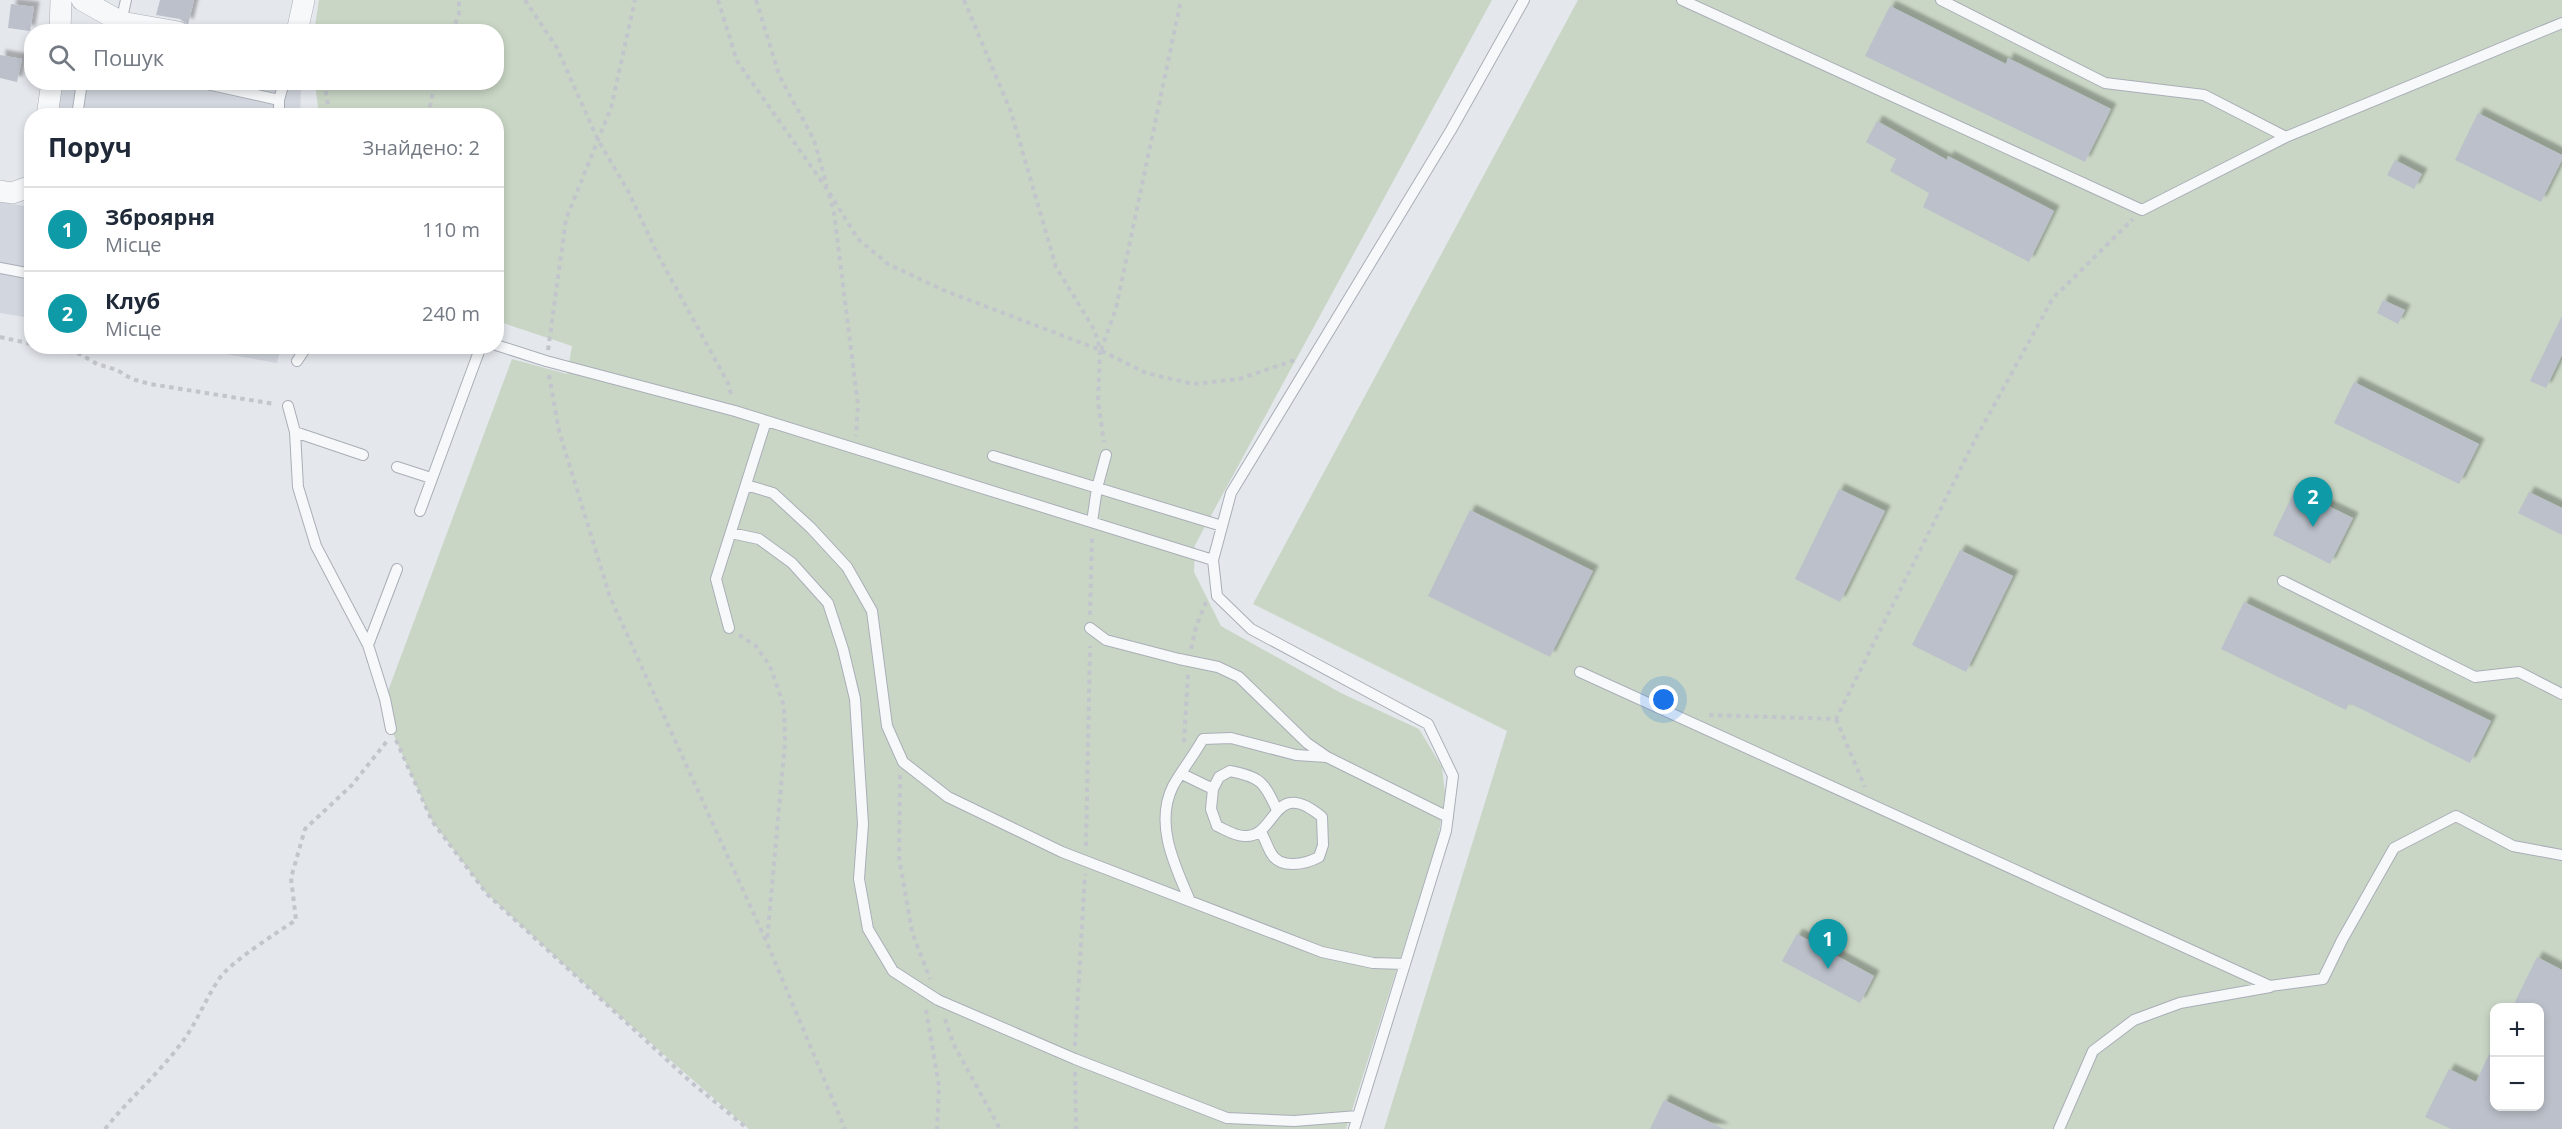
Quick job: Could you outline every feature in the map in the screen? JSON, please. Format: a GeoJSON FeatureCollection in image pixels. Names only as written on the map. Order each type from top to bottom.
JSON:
{"type":"FeatureCollection","features":[{"type":"Feature","properties":{"kind":"street"},"geometry":{"type":"LineString","coordinates":[[60,24],[62,0]]}},
{"type":"Feature","properties":{"kind":"street"},"geometry":{"type":"LineString","coordinates":[[82,0],[121,22],[132,24]]}},
{"type":"Feature","properties":{"kind":"street"},"geometry":{"type":"LineString","coordinates":[[299,24],[304,0]]}},
{"type":"Feature","properties":{"kind":"street"},"geometry":{"type":"LineString","coordinates":[[48,108],[51,90]]}},
{"type":"Feature","properties":{"kind":"street"},"geometry":{"type":"LineString","coordinates":[[0,191],[12,193],[24,189]]}},
{"type":"Feature","properties":{"kind":"lane"},"geometry":{"type":"LineString","coordinates":[[121,22],[126,0]]}},
{"type":"Feature","properties":{"kind":"lane"},"geometry":{"type":"LineString","coordinates":[[1354,1129],[1446,831],[1453,776],[1428,724],[1251,629],[1217,596],[1213,560],[1231,493],[1451,130],[1524,0]]}},
{"type":"Feature","properties":{"kind":"lane"},"geometry":{"type":"LineString","coordinates":[[1682,0],[2142,210],[2286,137],[2562,23]]}},
{"type":"Feature","properties":{"kind":"lane"},"geometry":{"type":"LineString","coordinates":[[1941,0],[2105,83],[2204,95],[2286,137]]}},
{"type":"Feature","properties":{"kind":"lane"},"geometry":{"type":"LineString","coordinates":[[78,108],[81,90]]}},
{"type":"Feature","properties":{"kind":"lane"},"geometry":{"type":"LineString","coordinates":[[234,90],[279,100]]}},
{"type":"Feature","properties":{"kind":"lane"},"geometry":{"type":"LineString","coordinates":[[279,108],[282,90]]}},
{"type":"Feature","properties":{"kind":"lane"},"geometry":{"type":"LineString","coordinates":[[0,268],[24,272]]}},
{"type":"Feature","properties":{"kind":"lane"},"geometry":{"type":"LineString","coordinates":[[504,348],[546,362],[735,411],[1213,560]]}},
{"type":"Feature","properties":{"kind":"lane"},"geometry":{"type":"LineString","coordinates":[[297,361],[302,354]]}},
{"type":"Feature","properties":{"kind":"lane"},"geometry":{"type":"LineString","coordinates":[[420,511],[478,354]]}},
{"type":"Feature","properties":{"kind":"lane"},"geometry":{"type":"LineString","coordinates":[[288,406],[295,432],[298,487],[316,546],[368,645],[385,699],[391,729]]}},
{"type":"Feature","properties":{"kind":"lane"},"geometry":{"type":"LineString","coordinates":[[729,628],[716,579],[766,421]]}},
{"type":"Feature","properties":{"kind":"lane"},"geometry":{"type":"LineString","coordinates":[[295,432],[363,455]]}},
{"type":"Feature","properties":{"kind":"lane"},"geometry":{"type":"LineString","coordinates":[[1092,522],[1097,488],[1106,455]]}},
{"type":"Feature","properties":{"kind":"lane"},"geometry":{"type":"LineString","coordinates":[[993,456],[1222,526]]}},
{"type":"Feature","properties":{"kind":"lane"},"geometry":{"type":"LineString","coordinates":[[397,467],[431,478]]}},
{"type":"Feature","properties":{"kind":"lane"},"geometry":{"type":"LineString","coordinates":[[746,485],[773,493],[811,528],[847,567],[872,611],[888,726],[903,762],[948,797],[1062,852],[1322,952],[1373,963],[1405,964]]}},
{"type":"Feature","properties":{"kind":"lane"},"geometry":{"type":"LineString","coordinates":[[731,532],[759,539],[792,562],[828,603],[843,649],[855,699],[863,824],[858,879],[868,929],[893,971],[938,1000],[1075,1059],[1227,1118],[1294,1121],[1358,1116]]}},
{"type":"Feature","properties":{"kind":"lane"},"geometry":{"type":"LineString","coordinates":[[368,645],[397,569]]}},
{"type":"Feature","properties":{"kind":"lane"},"geometry":{"type":"LineString","coordinates":[[2283,581],[2475,676],[2519,672],[2562,694]]}},
{"type":"Feature","properties":{"kind":"lane"},"geometry":{"type":"LineString","coordinates":[[1090,628],[1106,640],[1218,667],[1239,677],[1307,743],[1327,757],[1448,817]]}},
{"type":"Feature","properties":{"kind":"lane"},"geometry":{"type":"LineString","coordinates":[[1580,672],[2270,987]]}},
{"type":"Feature","properties":{"kind":"lane"},"geometry":{"type":"LineString","coordinates":[[1190,902],[1168,844],[1165,813],[1173,787],[1203,739],[1231,738],[1296,755],[1327,757]]}},
{"type":"Feature","properties":{"kind":"lane"},"geometry":{"type":"LineString","coordinates":[[1261,832],[1272,855],[1281,862],[1309,862],[1319,857],[1323,845],[1322,817],[1311,808],[1299,803],[1286,804],[1277,810],[1261,832],[1246,837],[1217,826],[1211,809],[1213,789],[1219,777],[1230,771],[1258,778],[1268,788],[1277,810]]}},
{"type":"Feature","properties":{"kind":"lane"},"geometry":{"type":"LineString","coordinates":[[1182,774],[1213,789]]}},
{"type":"Feature","properties":{"kind":"lane"},"geometry":{"type":"LineString","coordinates":[[2059,1129],[2093,1051],[2134,1020],[2180,1003],[2323,979],[2342,940],[2394,848],[2456,816],[2513,846],[2562,855]]}},
{"type":"Feature","properties":{"kind":"path"},"geometry":{"type":"LineString","coordinates":[[455,24],[459,14],[459,0]]}},
{"type":"Feature","properties":{"kind":"path"},"geometry":{"type":"LineString","coordinates":[[525,0],[557,48],[598,140],[628,191],[659,258],[728,383],[735,411]]}},
{"type":"Feature","properties":{"kind":"path"},"geometry":{"type":"LineString","coordinates":[[635,0],[611,108],[566,219],[546,362],[559,430],[610,597],[767,943],[845,1129]]}},
{"type":"Feature","properties":{"kind":"path"},"geometry":{"type":"LineString","coordinates":[[718,0],[738,61],[827,189],[858,239],[888,264],[943,290],[1100,350],[1146,373],[1193,384],[1239,379],[1316,352]]}},
{"type":"Feature","properties":{"kind":"path"},"geometry":{"type":"LineString","coordinates":[[756,0],[779,75],[814,140],[834,213],[858,405],[855,449]]}},
{"type":"Feature","properties":{"kind":"path"},"geometry":{"type":"LineString","coordinates":[[963,0],[1011,112],[1056,267],[1095,331],[1100,350],[1098,402],[1106,455]]}},
{"type":"Feature","properties":{"kind":"path"},"geometry":{"type":"LineString","coordinates":[[1100,350],[1116,308],[1181,0]]}},
{"type":"Feature","properties":{"kind":"path"},"geometry":{"type":"LineString","coordinates":[[325,90],[329,108]]}},
{"type":"Feature","properties":{"kind":"path"},"geometry":{"type":"LineString","coordinates":[[430,108],[433,90]]}},
{"type":"Feature","properties":{"kind":"path"},"geometry":{"type":"LineString","coordinates":[[1873,806],[1836,719],[1976,438],[2053,298],[2142,210]]}},
{"type":"Feature","properties":{"kind":"path"},"geometry":{"type":"LineString","coordinates":[[0,337],[24,342]]}},
{"type":"Feature","properties":{"kind":"path"},"geometry":{"type":"LineString","coordinates":[[80,354],[132,379],[150,384],[288,406]]}},
{"type":"Feature","properties":{"kind":"path"},"geometry":{"type":"LineString","coordinates":[[1076,1129],[1075,1059],[1085,861],[1092,522]]}},
{"type":"Feature","properties":{"kind":"path"},"geometry":{"type":"LineString","coordinates":[[729,628],[756,646],[766,660],[784,706],[785,743],[767,943]]}},
{"type":"Feature","properties":{"kind":"path"},"geometry":{"type":"LineString","coordinates":[[1706,715],[1836,719]]}},
{"type":"Feature","properties":{"kind":"path"},"geometry":{"type":"LineString","coordinates":[[105,1129],[122,1107],[176,1051],[195,1025],[220,977],[265,940],[296,920],[291,878],[305,829],[352,785],[387,741],[391,729]]}},
{"type":"Feature","properties":{"kind":"path"},"geometry":{"type":"LineString","coordinates":[[391,729],[432,821],[487,894],[693,1083],[748,1129]]}},
{"type":"Feature","properties":{"kind":"path"},"geometry":{"type":"LineString","coordinates":[[903,762],[898,780],[899,857],[912,932],[954,1045],[1000,1129]]}},
{"type":"Feature","properties":{"kind":"path"},"geometry":{"type":"LineString","coordinates":[[923,991],[939,1086],[937,1129]]}},
{"type":"Feature","properties":{"kind":"shaded area"},"geometry":{"type":"Polygon","coordinates":[[[58,90],[301,90],[300,108],[54,108],[58,90]]]}},
{"type":"Feature","properties":{"kind":"shaded area"},"geometry":{"type":"Polygon","coordinates":[[[0,202],[24,206],[24,317],[0,313],[0,202]]]}},
{"type":"Feature","properties":{"kind":"shaded area"},"geometry":{"type":"Polygon","coordinates":[[[225,354],[279,354],[277,363],[225,354]]]}},
{"type":"Feature","properties":{"kind":"green space"},"geometry":{"type":"Polygon","coordinates":[[[319,0],[1492,0],[1195,545],[1194,572],[1221,626],[1341,693],[1419,729],[1442,767],[1445,793],[1438,839],[1346,1129],[749,1129],[620,1016],[487,894],[432,821],[391,729],[385,699],[512,359],[567,374],[572,346],[504,323],[504,108],[318,108],[316,90],[504,90],[504,24],[315,24],[319,0]]]}},
{"type":"Feature","properties":{"kind":"green space"},"geometry":{"type":"Polygon","coordinates":[[[1578,0],[2562,0],[2562,1129],[1384,1129],[1507,731],[1253,604],[1578,0]]]}},
{"type":"Feature","properties":{"kind":"building"},"geometry":{"type":"Polygon","coordinates":[[[160,0],[194,0],[188,24],[180,19],[156,15],[160,0]]]}},
{"type":"Feature","properties":{"kind":"building"},"geometry":{"type":"Polygon","coordinates":[[[11,4],[34,7],[31,24],[24,24],[24,30],[8,28],[11,4]]]}},
{"type":"Feature","properties":{"kind":"building"},"geometry":{"type":"Polygon","coordinates":[[[1890,6],[2006,64],[2008,58],[2111,109],[2085,162],[1865,56],[1890,6]]]}},
{"type":"Feature","properties":{"kind":"building"},"geometry":{"type":"Polygon","coordinates":[[[0,55],[22,59],[17,82],[0,78],[0,55]]]}},
{"type":"Feature","properties":{"kind":"building"},"geometry":{"type":"Polygon","coordinates":[[[2478,113],[2562,155],[2562,160],[2541,202],[2455,160],[2478,113]]]}},
{"type":"Feature","properties":{"kind":"building"},"geometry":{"type":"Polygon","coordinates":[[[1877,121],[1947,160],[1948,156],[2054,211],[2029,262],[1923,207],[1929,193],[1890,171],[1896,159],[1866,142],[1877,121]]]}},
{"type":"Feature","properties":{"kind":"building"},"geometry":{"type":"Polygon","coordinates":[[[2395,160],[2422,174],[2414,189],[2387,175],[2395,160]]]}},
{"type":"Feature","properties":{"kind":"building"},"geometry":{"type":"Polygon","coordinates":[[[2383,300],[2405,310],[2398,324],[2377,313],[2383,300]]]}},
{"type":"Feature","properties":{"kind":"building"},"geometry":{"type":"Polygon","coordinates":[[[2562,316],[2562,355],[2546,388],[2530,381],[2562,316]]]}},
{"type":"Feature","properties":{"kind":"building"},"geometry":{"type":"Polygon","coordinates":[[[2354,382],[2479,444],[2459,484],[2334,423],[2354,382]]]}},
{"type":"Feature","properties":{"kind":"building"},"geometry":{"type":"Polygon","coordinates":[[[1839,489],[1885,511],[1840,602],[1795,579],[1839,489]]]}},
{"type":"Feature","properties":{"kind":"building"},"geometry":{"type":"Polygon","coordinates":[[[2295,490],[2353,518],[2330,564],[2273,535],[2295,490]]]}},
{"type":"Feature","properties":{"kind":"building"},"geometry":{"type":"Polygon","coordinates":[[[2529,492],[2562,508],[2562,535],[2518,513],[2529,492]]]}},
{"type":"Feature","properties":{"kind":"building"},"geometry":{"type":"Polygon","coordinates":[[[1470,510],[1593,571],[1550,657],[1428,596],[1470,510]]]}},
{"type":"Feature","properties":{"kind":"building"},"geometry":{"type":"Polygon","coordinates":[[[1960,550],[2013,576],[1966,672],[1912,645],[1960,550]]]}},
{"type":"Feature","properties":{"kind":"building"},"geometry":{"type":"Polygon","coordinates":[[[2244,602],[2491,721],[2470,763],[2349,703],[2346,710],[2221,649],[2244,602]]]}},
{"type":"Feature","properties":{"kind":"building"},"geometry":{"type":"Polygon","coordinates":[[[1797,934],[1874,976],[1860,1003],[1782,961],[1797,934]]]}},
{"type":"Feature","properties":{"kind":"building"},"geometry":{"type":"Polygon","coordinates":[[[2537,957],[2562,970],[2562,1129],[2451,1129],[2425,1117],[2449,1069],[2476,1082],[2490,1052],[2490,1111],[2544,1111],[2544,1003],[2514,1003],[2537,957]]]}},
{"type":"Feature","properties":{"kind":"building"},"geometry":{"type":"Polygon","coordinates":[[[1664,1100],[1724,1129],[1650,1129],[1664,1100]]]}},
{"type":"Feature","properties":{"kind":"place","name":"Клуб"},"geometry":{"type":"Point","coordinates":[2313,527]}},
{"type":"Feature","properties":{"kind":"place","name":"Зброярня"},"geometry":{"type":"Point","coordinates":[1828,969]}}]}
